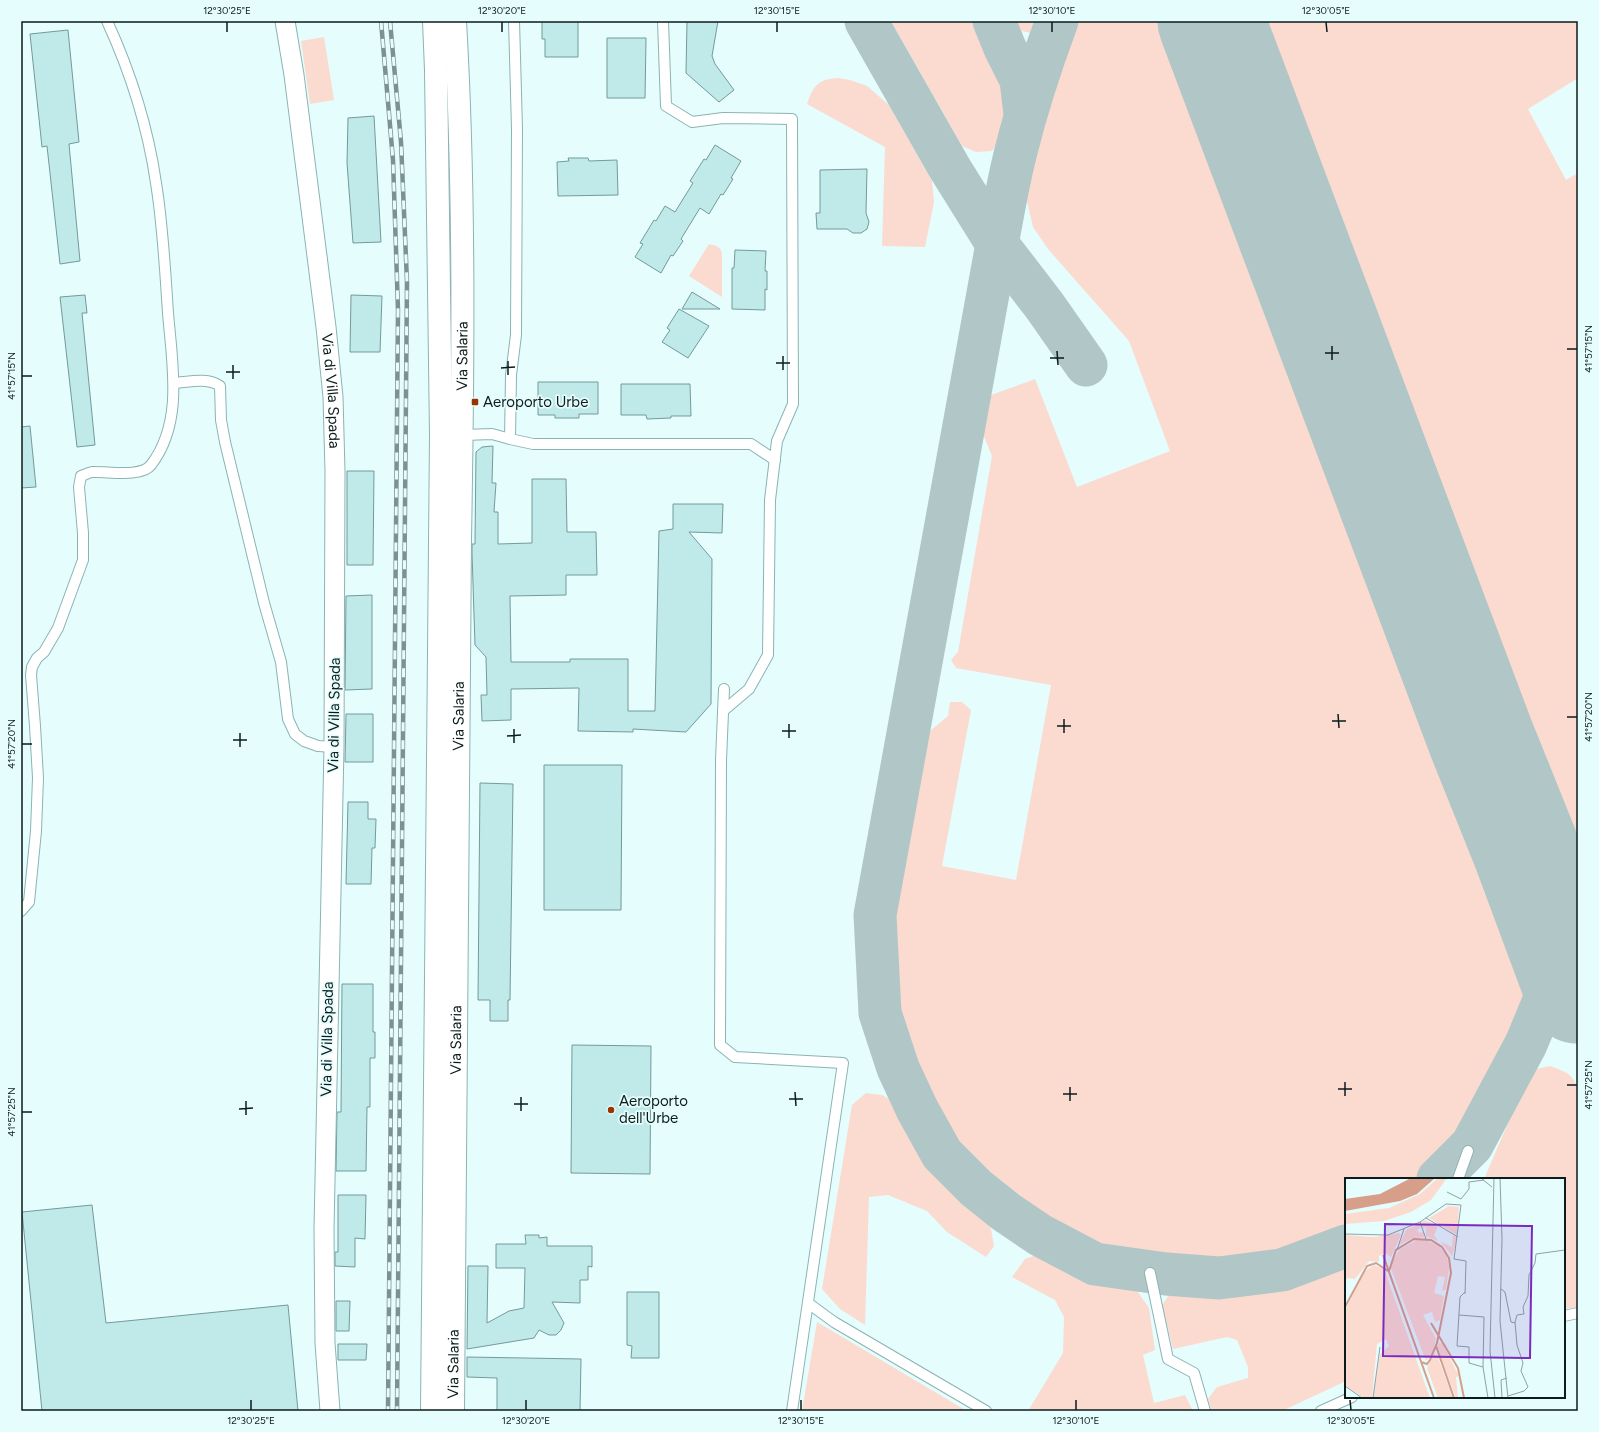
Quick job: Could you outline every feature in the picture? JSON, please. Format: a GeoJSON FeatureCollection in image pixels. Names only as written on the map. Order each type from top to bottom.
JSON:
{"type":"FeatureCollection","features":[{"type":"Feature","properties":{"kind":"main road","name":"Via Salaria"},"geometry":{"type":"LineString","coordinates":[[432,1411],[441,435],[434,21]]}},
{"type":"Feature","properties":{"kind":"main road","name":"Via Salaria"},"geometry":{"type":"LineString","coordinates":[[453,1411],[463,210],[460,101],[455,21]]}},
{"type":"Feature","properties":{"kind":"street","name":"Via di Villa Spada"},"geometry":{"type":"LineString","coordinates":[[285,21],[294,75],[318,259],[333,397],[335,502],[334,747],[324,1229],[325,1343],[330,1411]]}},
{"type":"Feature","properties":{"kind":"street"},"geometry":{"type":"LineString","coordinates":[[441,435],[462,436]]}},
{"type":"Feature","properties":{"kind":"lane"},"geometry":{"type":"LineString","coordinates":[[21,911],[29,902],[36,831],[38,778],[31,675],[32,667],[37,658],[44,652],[58,628],[83,560],[83,533],[79,487],[81,476],[90,472],[131,473],[150,467],[169,428],[174,392],[164,255],[156,182],[148,143],[138,106],[119,46],[107,21]]}},
{"type":"Feature","properties":{"kind":"lane"},"geometry":{"type":"LineString","coordinates":[[510,439],[511,375],[516,335],[517,129],[514,21]]}},
{"type":"Feature","properties":{"kind":"lane"},"geometry":{"type":"LineString","coordinates":[[664,21],[666,106],[692,122],[723,118],[792,119],[793,404],[777,441],[770,500],[768,655],[749,690],[723,711]]}},
{"type":"Feature","properties":{"kind":"lane"},"geometry":{"type":"LineString","coordinates":[[174,383],[207,381],[214,382],[220,386],[222,420],[228,457],[247,525],[264,603],[281,662],[288,719],[295,734],[304,741],[318,746],[334,747]]}},
{"type":"Feature","properties":{"kind":"lane"},"geometry":{"type":"LineString","coordinates":[[462,436],[492,434],[533,444],[751,444],[775,460]]}},
{"type":"Feature","properties":{"kind":"lane"},"geometry":{"type":"LineString","coordinates":[[724,689],[721,760],[720,1045],[735,1057],[842,1063],[792,1411]]}},
{"type":"Feature","properties":{"kind":"lane"},"geometry":{"type":"LineString","coordinates":[[1458,1178],[1468,1151]]}},
{"type":"Feature","properties":{"kind":"lane"},"geometry":{"type":"LineString","coordinates":[[1150,1272],[1168,1359],[1194,1373],[1205,1411]]}},
{"type":"Feature","properties":{"kind":"lane"},"geometry":{"type":"LineString","coordinates":[[808,1303],[834,1322],[986,1411]]}},
{"type":"Feature","properties":{"kind":"lane"},"geometry":{"type":"LineString","coordinates":[[1565,1316],[1578,1313]]}},
{"type":"Feature","properties":{"kind":"lane"},"geometry":{"type":"LineString","coordinates":[[1321,1411],[1350,1398]]}},
{"type":"Feature","properties":{"kind":"shaded area"},"geometry":{"type":"Polygon","coordinates":[[[891,21],[978,21],[1011,108],[1005,134],[992,151],[976,152],[962,146],[891,21]]]}},
{"type":"Feature","properties":{"kind":"shaded area"},"geometry":{"type":"Polygon","coordinates":[[[1013,21],[1045,21],[1043,25],[1031,33],[1022,31],[1013,21]]]}},
{"type":"Feature","properties":{"kind":"shaded area"},"geometry":{"type":"Polygon","coordinates":[[[1074,21],[1173,21],[1533,969],[1529,997],[1508,1044],[1471,1118],[1437,1159],[1418,1178],[1345,1178],[1345,1232],[1286,1255],[1254,1263],[1206,1264],[1147,1259],[1098,1246],[1054,1225],[1012,1199],[982,1172],[946,1131],[926,1093],[900,1025],[894,967],[895,905],[924,736],[948,716],[950,702],[962,702],[971,710],[942,866],[1016,880],[1051,685],[956,668],[951,660],[958,652],[992,456],[980,427],[991,395],[1035,379],[1077,487],[1170,451],[1129,341],[1048,249],[1033,227],[1025,193],[1035,128],[1074,21]]]}},
{"type":"Feature","properties":{"kind":"shaded area"},"geometry":{"type":"Polygon","coordinates":[[[1254,21],[1578,21],[1578,78],[1528,109],[1566,180],[1578,173],[1578,871],[1254,21]]]}},
{"type":"Feature","properties":{"kind":"shaded area"},"geometry":{"type":"Polygon","coordinates":[[[324,37],[334,100],[310,104],[301,41],[324,37]]]}},
{"type":"Feature","properties":{"kind":"shaded area"},"geometry":{"type":"Polygon","coordinates":[[[838,78],[850,80],[867,86],[889,105],[932,181],[934,202],[925,247],[882,246],[885,147],[807,104],[814,88],[817,85],[826,80],[838,78]]]}},
{"type":"Feature","properties":{"kind":"shaded area"},"geometry":{"type":"Polygon","coordinates":[[[709,244],[717,246],[721,250],[722,297],[689,276],[709,244]]]}},
{"type":"Feature","properties":{"kind":"shaded area"},"geometry":{"type":"Polygon","coordinates":[[[1550,1066],[1560,1070],[1571,1076],[1578,1089],[1578,1307],[1565,1309],[1565,1178],[1484,1178],[1531,1070],[1550,1066]]]}},
{"type":"Feature","properties":{"kind":"shaded area"},"geometry":{"type":"Polygon","coordinates":[[[866,1093],[882,1095],[896,1103],[947,1179],[989,1218],[994,1246],[986,1257],[947,1232],[927,1211],[888,1195],[869,1197],[865,1325],[840,1309],[822,1289],[852,1105],[866,1093]]]}},
{"type":"Feature","properties":{"kind":"shaded area"},"geometry":{"type":"Polygon","coordinates":[[[1042,1253],[1084,1272],[1136,1289],[1149,1308],[1155,1350],[1143,1355],[1154,1403],[1185,1395],[1193,1411],[1028,1411],[1063,1353],[1064,1317],[1055,1300],[1012,1277],[1025,1259],[1042,1253]]]}},
{"type":"Feature","properties":{"kind":"shaded area"},"geometry":{"type":"Polygon","coordinates":[[[1345,1263],[1345,1381],[1282,1411],[1212,1411],[1208,1399],[1217,1387],[1248,1378],[1248,1367],[1237,1340],[1227,1337],[1173,1349],[1162,1305],[1171,1292],[1221,1293],[1270,1290],[1315,1276],[1345,1263]]]}},
{"type":"Feature","properties":{"kind":"shaded area"},"geometry":{"type":"Polygon","coordinates":[[[817,1322],[967,1411],[802,1411],[817,1322]]]}},
{"type":"Feature","properties":{"kind":"building"},"geometry":{"type":"Polygon","coordinates":[[[542,21],[578,21],[578,57],[545,57],[545,39],[542,39],[542,21]]]}},
{"type":"Feature","properties":{"kind":"building"},"geometry":{"type":"Polygon","coordinates":[[[687,21],[718,21],[712,56],[715,64],[734,90],[719,102],[686,73],[687,21]]]}},
{"type":"Feature","properties":{"kind":"building"},"geometry":{"type":"Polygon","coordinates":[[[68,30],[79,142],[69,144],[80,261],[60,264],[47,146],[42,147],[30,34],[68,30]]]}},
{"type":"Feature","properties":{"kind":"building"},"geometry":{"type":"Polygon","coordinates":[[[607,38],[646,38],[645,98],[607,98],[607,38]]]}},
{"type":"Feature","properties":{"kind":"building"},"geometry":{"type":"Polygon","coordinates":[[[374,116],[381,242],[353,243],[347,163],[348,118],[374,116]]]}},
{"type":"Feature","properties":{"kind":"building"},"geometry":{"type":"Polygon","coordinates":[[[715,145],[741,161],[731,178],[733,179],[723,195],[721,194],[709,214],[700,208],[681,239],[683,241],[673,256],[671,255],[661,273],[635,257],[643,244],[640,243],[654,220],[656,221],[665,206],[675,212],[693,183],[690,181],[715,145]]]}},
{"type":"Feature","properties":{"kind":"building"},"geometry":{"type":"Polygon","coordinates":[[[568,158],[588,158],[589,161],[617,160],[618,195],[558,196],[557,162],[569,161],[568,158]]]}},
{"type":"Feature","properties":{"kind":"building"},"geometry":{"type":"Polygon","coordinates":[[[867,169],[866,213],[869,222],[867,229],[861,233],[853,233],[847,229],[817,229],[816,213],[820,213],[820,170],[867,169]]]}},
{"type":"Feature","properties":{"kind":"building"},"geometry":{"type":"Polygon","coordinates":[[[735,250],[766,251],[765,271],[767,271],[767,290],[765,289],[765,310],[732,309],[732,268],[734,268],[735,250]]]}},
{"type":"Feature","properties":{"kind":"building"},"geometry":{"type":"Polygon","coordinates":[[[692,292],[720,309],[682,309],[692,292]]]}},
{"type":"Feature","properties":{"kind":"building"},"geometry":{"type":"Polygon","coordinates":[[[85,295],[87,313],[82,313],[95,445],[77,447],[60,297],[85,295]]]}},
{"type":"Feature","properties":{"kind":"building"},"geometry":{"type":"Polygon","coordinates":[[[351,295],[382,296],[380,352],[350,352],[351,295]]]}},
{"type":"Feature","properties":{"kind":"building"},"geometry":{"type":"Polygon","coordinates":[[[679,309],[709,326],[688,358],[662,342],[670,330],[667,328],[679,309]]]}},
{"type":"Feature","properties":{"kind":"building"},"geometry":{"type":"Polygon","coordinates":[[[538,382],[598,382],[598,414],[579,414],[579,418],[555,418],[555,415],[538,415],[538,382]]]}},
{"type":"Feature","properties":{"kind":"building"},"geometry":{"type":"Polygon","coordinates":[[[621,384],[690,384],[691,416],[671,416],[671,418],[647,419],[646,415],[621,415],[621,384]]]}},
{"type":"Feature","properties":{"kind":"building"},"geometry":{"type":"Polygon","coordinates":[[[30,426],[36,487],[21,488],[21,427],[30,426]]]}},
{"type":"Feature","properties":{"kind":"building"},"geometry":{"type":"Polygon","coordinates":[[[493,446],[492,483],[496,483],[494,512],[498,512],[498,544],[532,543],[532,479],[566,479],[567,532],[596,532],[597,575],[566,575],[566,595],[510,596],[511,662],[570,662],[570,659],[628,659],[628,711],[655,711],[659,531],[673,529],[673,504],[723,504],[722,533],[689,532],[712,559],[711,704],[686,732],[633,729],[633,732],[578,731],[579,688],[511,689],[511,720],[482,721],[481,695],[487,695],[486,657],[475,645],[472,544],[475,544],[476,452],[482,447],[493,446]]]}},
{"type":"Feature","properties":{"kind":"building"},"geometry":{"type":"Polygon","coordinates":[[[347,471],[374,471],[373,565],[347,565],[347,471]]]}},
{"type":"Feature","properties":{"kind":"building"},"geometry":{"type":"Polygon","coordinates":[[[372,595],[372,689],[345,690],[346,596],[372,595]]]}},
{"type":"Feature","properties":{"kind":"building"},"geometry":{"type":"Polygon","coordinates":[[[346,714],[373,714],[373,762],[345,762],[346,714]]]}},
{"type":"Feature","properties":{"kind":"building"},"geometry":{"type":"Polygon","coordinates":[[[544,765],[622,765],[621,910],[544,910],[544,765]]]}},
{"type":"Feature","properties":{"kind":"building"},"geometry":{"type":"Polygon","coordinates":[[[480,783],[513,784],[510,1000],[508,1000],[508,1021],[490,1021],[490,1000],[478,1000],[480,783]]]}},
{"type":"Feature","properties":{"kind":"building"},"geometry":{"type":"Polygon","coordinates":[[[348,802],[368,802],[368,819],[376,819],[375,848],[372,848],[371,884],[346,884],[348,802]]]}},
{"type":"Feature","properties":{"kind":"building"},"geometry":{"type":"Polygon","coordinates":[[[342,984],[373,984],[373,1032],[375,1032],[375,1058],[370,1058],[370,1107],[367,1107],[366,1171],[336,1171],[337,1112],[341,1112],[342,984]]]}},
{"type":"Feature","properties":{"kind":"building","name":"Aeroporto dell'Urbe"},"geometry":{"type":"Polygon","coordinates":[[[572,1045],[651,1046],[650,1174],[571,1173],[572,1045]]]}},
{"type":"Feature","properties":{"kind":"building"},"geometry":{"type":"Polygon","coordinates":[[[338,1195],[366,1195],[365,1239],[355,1238],[355,1267],[335,1266],[335,1252],[338,1252],[338,1195]]]}},
{"type":"Feature","properties":{"kind":"building"},"geometry":{"type":"Polygon","coordinates":[[[92,1205],[106,1323],[288,1305],[298,1411],[42,1411],[22,1212],[92,1205]]]}},
{"type":"Feature","properties":{"kind":"building"},"geometry":{"type":"Polygon","coordinates":[[[525,1235],[539,1235],[539,1238],[547,1237],[547,1246],[592,1246],[592,1267],[588,1266],[588,1280],[580,1280],[580,1303],[552,1302],[564,1323],[561,1330],[556,1335],[549,1335],[539,1330],[534,1338],[467,1349],[468,1266],[488,1266],[487,1323],[509,1311],[524,1308],[525,1268],[496,1268],[496,1244],[526,1244],[525,1235]]]}},
{"type":"Feature","properties":{"kind":"building"},"geometry":{"type":"Polygon","coordinates":[[[627,1292],[659,1292],[659,1358],[631,1358],[632,1346],[627,1345],[627,1292]]]}},
{"type":"Feature","properties":{"kind":"building"},"geometry":{"type":"Polygon","coordinates":[[[336,1301],[350,1301],[349,1331],[336,1331],[336,1301]]]}},
{"type":"Feature","properties":{"kind":"building"},"geometry":{"type":"Polygon","coordinates":[[[338,1344],[367,1344],[366,1360],[338,1360],[338,1344]]]}},
{"type":"Feature","properties":{"kind":"building"},"geometry":{"type":"Polygon","coordinates":[[[467,1357],[581,1359],[580,1411],[497,1411],[497,1378],[467,1377],[467,1357]]]}},
{"type":"Feature","properties":{"kind":"taxiway"},"geometry":{"type":"LineString","coordinates":[[866,21],[949,167],[997,244],[1044,305],[1086,365]]}},
{"type":"Feature","properties":{"kind":"taxiway"},"geometry":{"type":"LineString","coordinates":[[994,21],[1005,48],[1021,80],[1025,114]]}},
{"type":"Feature","properties":{"kind":"taxiway"},"geometry":{"type":"LineString","coordinates":[[1057,21],[1030,102],[1008,186],[875,915],[880,1013],[898,1068],[917,1109],[942,1154],[976,1188],[1006,1212],[1040,1235],[1095,1264],[1166,1274],[1219,1278],[1282,1270],[1345,1246]]}},
{"type":"Feature","properties":{"kind":"taxiway"},"geometry":{"type":"LineString","coordinates":[[1439,1178],[1472,1145],[1526,1044],[1543,1003],[1555,960],[1550,915]]}},
{"type":"Feature","properties":{"kind":"runway"},"geometry":{"type":"LineString","coordinates":[[1211,21],[1481,738],[1526,850],[1578,990]]}},
{"type":"Feature","properties":{"kind":"railway"},"geometry":{"type":"LineString","coordinates":[[381,21],[393,160],[398,310],[388,1411]]}},
{"type":"Feature","properties":{"kind":"railway"},"geometry":{"type":"LineString","coordinates":[[390,21],[401,142],[407,282],[397,1411]]}},
{"type":"Feature","properties":{"kind":"place","name":"Aeroporto Urbe"},"geometry":{"type":"Point","coordinates":[475,402]}},
{"type":"Feature","properties":{"kind":"place","name":"Aeroporto dell'Urbe"},"geometry":{"type":"Point","coordinates":[611,1110]}}]}
